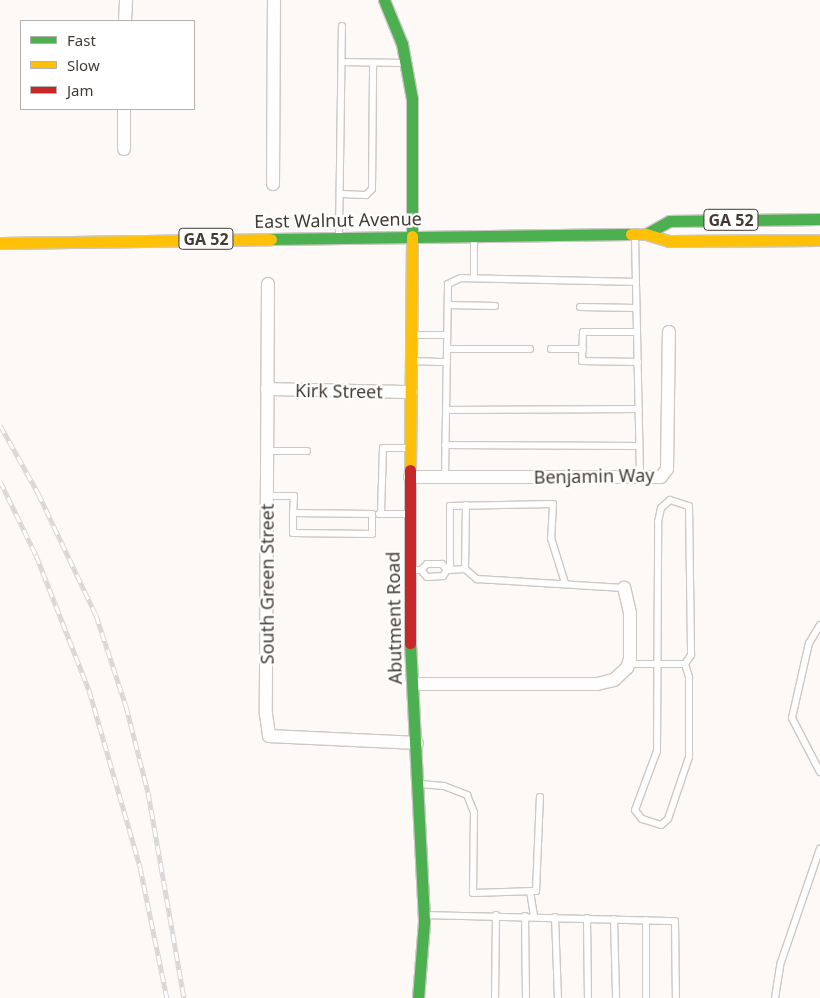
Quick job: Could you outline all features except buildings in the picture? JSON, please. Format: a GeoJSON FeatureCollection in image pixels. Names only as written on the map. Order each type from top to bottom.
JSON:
{"type":"FeatureCollection","features":[{"type":"Feature","properties":{"kind":"main road","name":"Abutment Road"},"geometry":{"type":"LineString","coordinates":[[384,0],[406,62],[414,128],[409,570],[412,684],[417,744],[424,915],[418,998]]}},
{"type":"Feature","properties":{"kind":"main road","name":"East Walnut Avenue"},"geometry":{"type":"LineString","coordinates":[[641,234],[670,221],[820,219]]}},
{"type":"Feature","properties":{"kind":"main road","name":"East Walnut Avenue"},"geometry":{"type":"LineString","coordinates":[[0,243],[641,234],[669,241],[820,240]]}},
{"type":"Feature","properties":{"kind":"street"},"geometry":{"type":"LineString","coordinates":[[126,0],[126,20]]}},
{"type":"Feature","properties":{"kind":"street"},"geometry":{"type":"LineString","coordinates":[[273,184],[274,0]]}},
{"type":"Feature","properties":{"kind":"street"},"geometry":{"type":"LineString","coordinates":[[124,110],[124,149]]}},
{"type":"Feature","properties":{"kind":"street","name":"South Green Street"},"geometry":{"type":"LineString","coordinates":[[268,284],[266,714],[269,736],[417,744]]}},
{"type":"Feature","properties":{"kind":"street","name":"Benjamin Way"},"geometry":{"type":"LineString","coordinates":[[410,477],[661,477],[667,469],[669,332]]}},
{"type":"Feature","properties":{"kind":"street","name":"Kirk Street"},"geometry":{"type":"LineString","coordinates":[[267,389],[411,392]]}},
{"type":"Feature","properties":{"kind":"street"},"geometry":{"type":"LineString","coordinates":[[412,684],[597,684],[614,680],[628,664],[630,613],[624,588]]}},
{"type":"Feature","properties":{"kind":"lane"},"geometry":{"type":"LineString","coordinates":[[339,237],[342,26]]}},
{"type":"Feature","properties":{"kind":"lane"},"geometry":{"type":"LineString","coordinates":[[342,62],[406,62]]}},
{"type":"Feature","properties":{"kind":"lane"},"geometry":{"type":"LineString","coordinates":[[340,194],[366,195],[372,189],[373,63]]}},
{"type":"Feature","properties":{"kind":"lane"},"geometry":{"type":"LineString","coordinates":[[640,478],[635,282],[641,234]]}},
{"type":"Feature","properties":{"kind":"lane"},"geometry":{"type":"LineString","coordinates":[[474,235],[474,278]]}},
{"type":"Feature","properties":{"kind":"lane"},"geometry":{"type":"LineString","coordinates":[[445,477],[448,284],[460,278],[635,282]]}},
{"type":"Feature","properties":{"kind":"lane"},"geometry":{"type":"LineString","coordinates":[[448,305],[495,306]]}},
{"type":"Feature","properties":{"kind":"lane"},"geometry":{"type":"LineString","coordinates":[[580,307],[636,308]]}},
{"type":"Feature","properties":{"kind":"lane"},"geometry":{"type":"LineString","coordinates":[[637,332],[583,332],[582,361],[638,362]]}},
{"type":"Feature","properties":{"kind":"lane"},"geometry":{"type":"LineString","coordinates":[[412,335],[447,336]]}},
{"type":"Feature","properties":{"kind":"lane"},"geometry":{"type":"LineString","coordinates":[[447,349],[530,349]]}},
{"type":"Feature","properties":{"kind":"lane"},"geometry":{"type":"LineString","coordinates":[[551,349],[583,349]]}},
{"type":"Feature","properties":{"kind":"lane"},"geometry":{"type":"LineString","coordinates":[[412,362],[447,362]]}},
{"type":"Feature","properties":{"kind":"lane"},"geometry":{"type":"LineString","coordinates":[[446,410],[638,409]]}},
{"type":"Feature","properties":{"kind":"lane"},"geometry":{"type":"LineString","coordinates":[[445,445],[639,446]]}},
{"type":"Feature","properties":{"kind":"lane"},"geometry":{"type":"LineString","coordinates":[[382,514],[383,448],[410,448]]}},
{"type":"Feature","properties":{"kind":"lane"},"geometry":{"type":"LineString","coordinates":[[266,451],[307,451]]}},
{"type":"Feature","properties":{"kind":"lane"},"geometry":{"type":"LineString","coordinates":[[267,496],[294,496],[293,533],[372,534],[372,514]]}},
{"type":"Feature","properties":{"kind":"lane"},"geometry":{"type":"LineString","coordinates":[[670,500],[689,506],[691,655],[685,664],[689,678],[688,757],[668,819],[661,824],[642,819],[635,810],[656,751],[658,522],[661,508],[670,500]]}},
{"type":"Feature","properties":{"kind":"lane"},"geometry":{"type":"LineString","coordinates":[[449,570],[450,506],[553,504],[551,538],[565,583]]}},
{"type":"Feature","properties":{"kind":"lane"},"geometry":{"type":"LineString","coordinates":[[465,569],[466,505]]}},
{"type":"Feature","properties":{"kind":"lane"},"geometry":{"type":"LineString","coordinates":[[293,513],[410,514]]}},
{"type":"Feature","properties":{"kind":"lane"},"geometry":{"type":"LineString","coordinates":[[409,570],[421,570],[427,564],[442,564],[449,570]]}},
{"type":"Feature","properties":{"kind":"lane"},"geometry":{"type":"LineString","coordinates":[[421,570],[427,577],[443,576],[449,570],[465,569],[477,579],[624,588]]}},
{"type":"Feature","properties":{"kind":"lane"},"geometry":{"type":"LineString","coordinates":[[820,625],[809,643],[792,718],[820,772]]}},
{"type":"Feature","properties":{"kind":"lane"},"geometry":{"type":"LineString","coordinates":[[628,664],[685,664]]}},
{"type":"Feature","properties":{"kind":"lane"},"geometry":{"type":"LineString","coordinates":[[418,784],[444,786],[467,794],[474,812],[473,893],[536,891],[540,797]]}},
{"type":"Feature","properties":{"kind":"lane"},"geometry":{"type":"LineString","coordinates":[[775,998],[781,962],[820,849]]}},
{"type":"Feature","properties":{"kind":"lane"},"geometry":{"type":"LineString","coordinates":[[530,891],[534,916]]}},
{"type":"Feature","properties":{"kind":"lane"},"geometry":{"type":"LineString","coordinates":[[424,915],[496,915],[675,921],[676,998]]}},
{"type":"Feature","properties":{"kind":"lane"},"geometry":{"type":"LineString","coordinates":[[495,998],[496,915]]}},
{"type":"Feature","properties":{"kind":"lane"},"geometry":{"type":"LineString","coordinates":[[525,916],[526,998]]}},
{"type":"Feature","properties":{"kind":"lane"},"geometry":{"type":"LineString","coordinates":[[556,917],[558,998]]}},
{"type":"Feature","properties":{"kind":"lane"},"geometry":{"type":"LineString","coordinates":[[587,918],[588,998]]}},
{"type":"Feature","properties":{"kind":"lane"},"geometry":{"type":"LineString","coordinates":[[614,919],[616,998]]}},
{"type":"Feature","properties":{"kind":"lane"},"geometry":{"type":"LineString","coordinates":[[646,920],[646,998]]}},
{"type":"Feature","properties":{"kind":"railway"},"geometry":{"type":"LineString","coordinates":[[0,425],[38,493],[96,615],[126,706],[148,792],[184,998]]}},
{"type":"Feature","properties":{"kind":"railway"},"geometry":{"type":"LineString","coordinates":[[0,481],[36,555],[89,690],[140,867],[167,998]]}},
{"type":"Feature","properties":{"kind":"traffic: fast"},"geometry":{"type":"LineString","coordinates":[[384,0],[402,44],[412,99],[412,236]]}},
{"type":"Feature","properties":{"kind":"traffic: fast"},"geometry":{"type":"LineString","coordinates":[[646,234],[669,221],[820,219]]}},
{"type":"Feature","properties":{"kind":"traffic: fast"},"geometry":{"type":"LineString","coordinates":[[271,239],[631,234]]}},
{"type":"Feature","properties":{"kind":"traffic: fast"},"geometry":{"type":"LineString","coordinates":[[410,643],[424,922],[418,998]]}},
{"type":"Feature","properties":{"kind":"traffic: slow"},"geometry":{"type":"LineString","coordinates":[[631,234],[646,234],[669,241],[820,240]]}},
{"type":"Feature","properties":{"kind":"traffic: slow"},"geometry":{"type":"LineString","coordinates":[[410,470],[412,236]]}},
{"type":"Feature","properties":{"kind":"traffic: slow"},"geometry":{"type":"LineString","coordinates":[[0,243],[271,239]]}},
{"type":"Feature","properties":{"kind":"traffic: jam"},"geometry":{"type":"LineString","coordinates":[[410,470],[410,643]]}}]}
